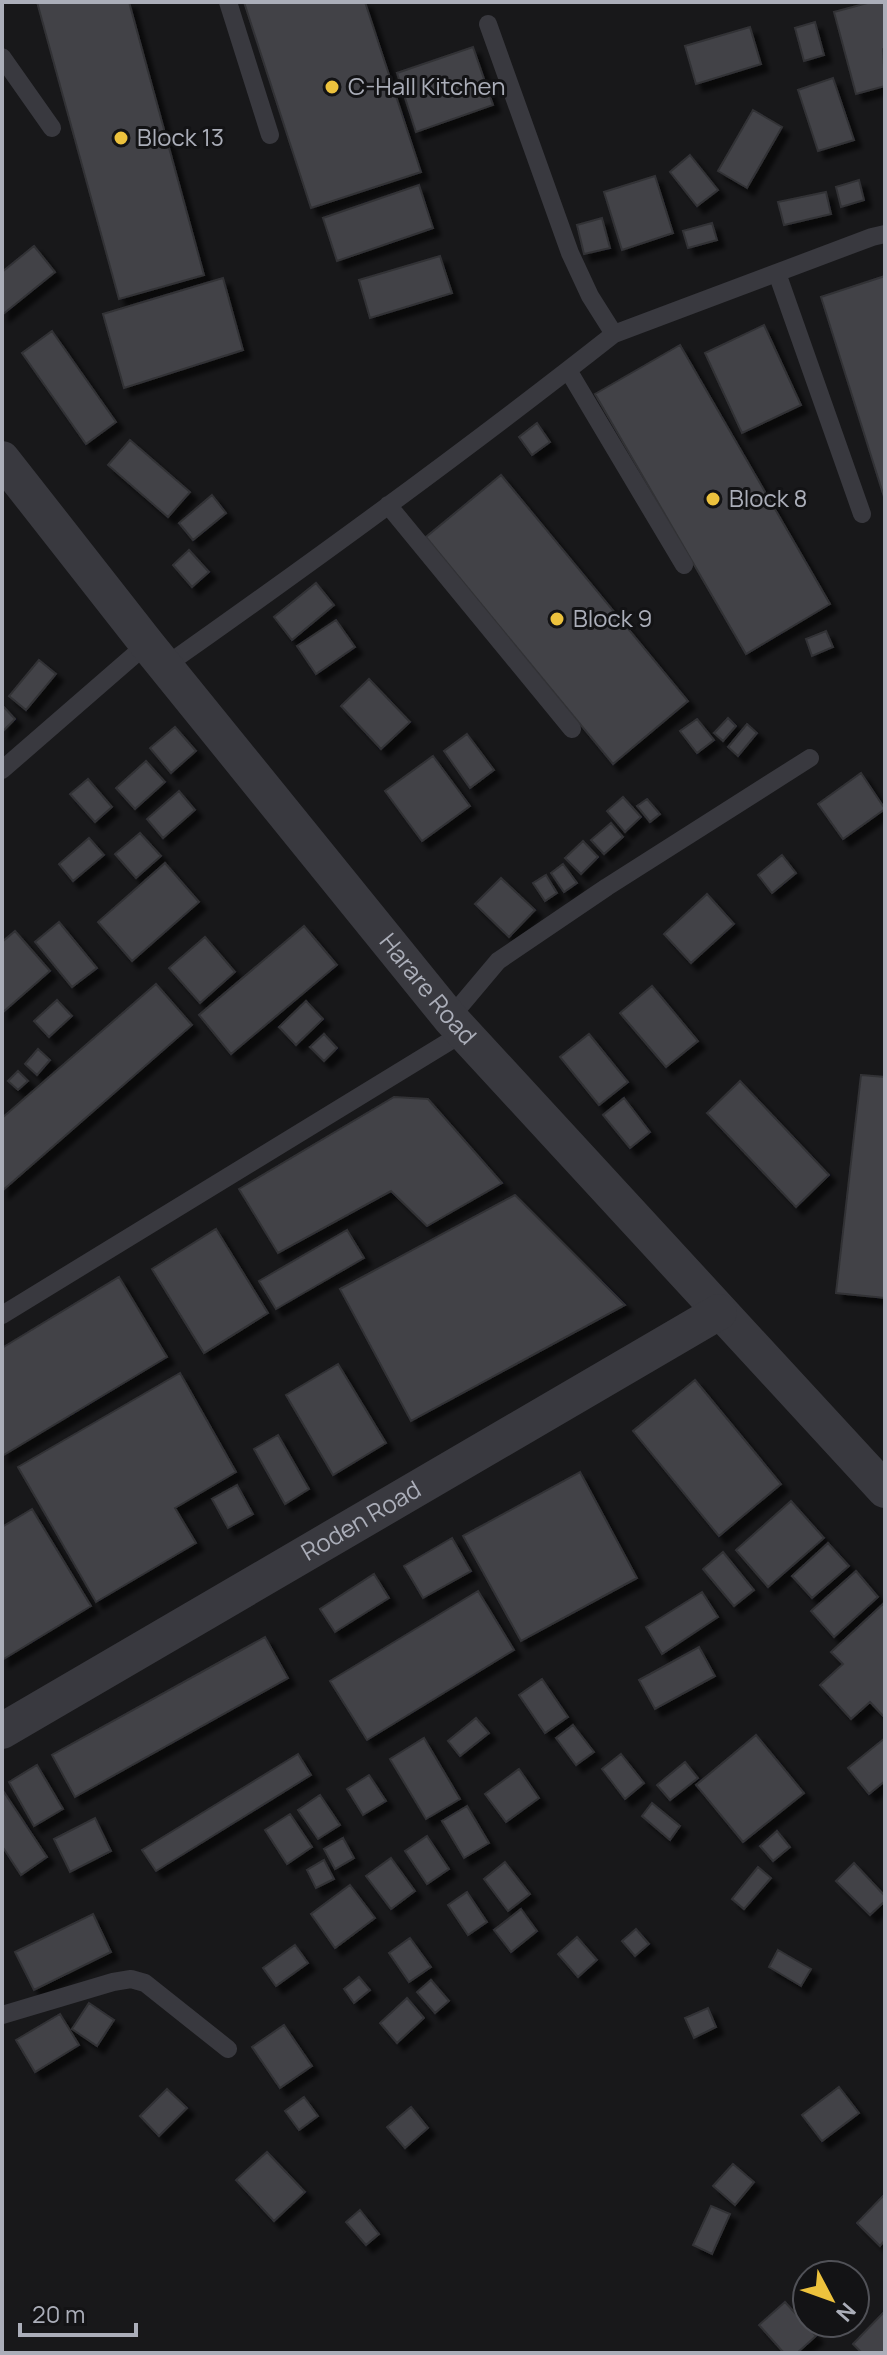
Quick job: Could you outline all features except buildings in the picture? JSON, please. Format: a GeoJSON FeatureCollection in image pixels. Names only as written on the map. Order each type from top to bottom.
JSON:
{"type":"FeatureCollection","features":[{"type":"Feature","properties":{"kind":"street","name":"Harare Road"},"geometry":{"type":"LineString","coordinates":[[2,459],[156,655],[456,1025],[885,1490]]}},
{"type":"Feature","properties":{"kind":"street","name":"Roden Road"},"geometry":{"type":"LineString","coordinates":[[2,1731],[719,1312]]}},
{"type":"Feature","properties":{"kind":"lane"},"geometry":{"type":"LineString","coordinates":[[228,2],[270,135]]}},
{"type":"Feature","properties":{"kind":"lane"},"geometry":{"type":"LineString","coordinates":[[488,24],[570,253],[590,296],[614,334]]}},
{"type":"Feature","properties":{"kind":"lane"},"geometry":{"type":"LineString","coordinates":[[2,57],[52,128]]}},
{"type":"Feature","properties":{"kind":"lane"},"geometry":{"type":"LineString","coordinates":[[2,770],[156,655],[388,505],[614,334],[885,234]]}},
{"type":"Feature","properties":{"kind":"lane"},"geometry":{"type":"LineString","coordinates":[[777,273],[862,514]]}},
{"type":"Feature","properties":{"kind":"lane"},"geometry":{"type":"LineString","coordinates":[[568,370],[684,565]]}},
{"type":"Feature","properties":{"kind":"lane"},"geometry":{"type":"LineString","coordinates":[[388,505],[572,729]]}},
{"type":"Feature","properties":{"kind":"lane"},"geometry":{"type":"LineString","coordinates":[[2,1315],[456,1025],[498,961],[607,887],[810,758]]}},
{"type":"Feature","properties":{"kind":"lane"},"geometry":{"type":"LineString","coordinates":[[2,2015],[131,1979],[145,1983],[228,2049]]}},
{"type":"Feature","properties":{"kind":"place","name":"C-Hall Kitchen"},"geometry":{"type":"Point","coordinates":[332,87]}},
{"type":"Feature","properties":{"kind":"place","name":"Block 13"},"geometry":{"type":"Point","coordinates":[121,138]}},
{"type":"Feature","properties":{"kind":"place","name":"Block 8"},"geometry":{"type":"Point","coordinates":[713,499]}},
{"type":"Feature","properties":{"kind":"place","name":"Block 9"},"geometry":{"type":"Point","coordinates":[557,619]}}]}
